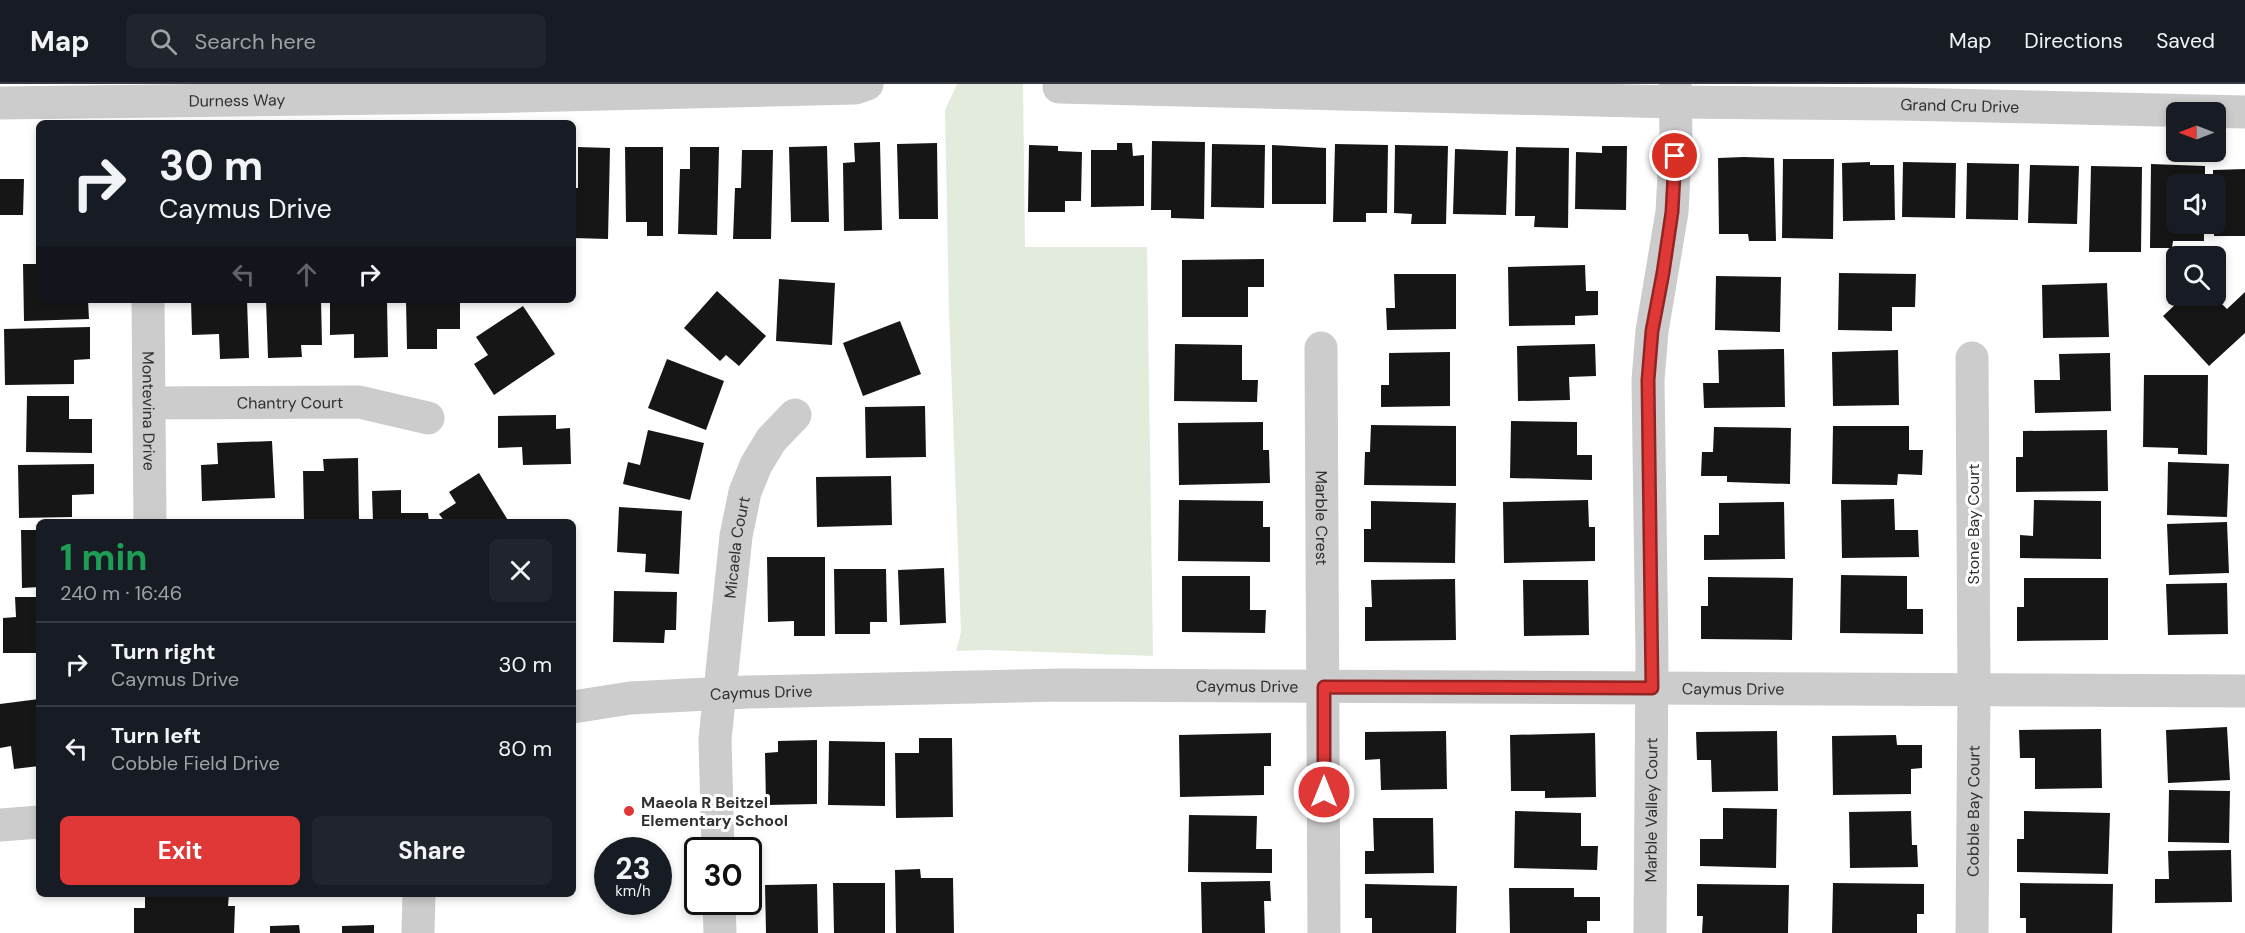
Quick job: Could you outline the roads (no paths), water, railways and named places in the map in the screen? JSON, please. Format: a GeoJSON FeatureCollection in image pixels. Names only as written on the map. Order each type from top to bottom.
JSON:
{"type":"FeatureCollection","features":[{"type":"Feature","properties":{"kind":"street","name":"Durness Way"},"geometry":{"type":"LineString","coordinates":[[0,103],[146,103],[474,91],[855,88],[867,84]]}},
{"type":"Feature","properties":{"kind":"street","name":"Grand Cru Drive"},"geometry":{"type":"LineString","coordinates":[[1059,84],[1059,87],[1980,95],[2245,111]]}},
{"type":"Feature","properties":{"kind":"street","name":"Marble Valley Court"},"geometry":{"type":"LineString","coordinates":[[1650,933],[1652,688],[1648,380],[1652,331],[1672,212],[1676,137],[1675,93]]}},
{"type":"Feature","properties":{"kind":"street","name":"Montevina Drive"},"geometry":{"type":"LineString","coordinates":[[148,303],[150,519]]}},
{"type":"Feature","properties":{"kind":"street","name":"Marble Crest"},"geometry":{"type":"LineString","coordinates":[[1322,348],[1324,933]]}},
{"type":"Feature","properties":{"kind":"street","name":"Stone Bay Court"},"geometry":{"type":"LineString","coordinates":[[1972,358],[1974,690]]}},
{"type":"Feature","properties":{"kind":"street","name":"Chantry Court"},"geometry":{"type":"LineString","coordinates":[[148,403],[359,402],[428,418]]}},
{"type":"Feature","properties":{"kind":"street","name":"Micaela Court"},"geometry":{"type":"LineString","coordinates":[[718,837],[715,739],[736,536],[745,492],[756,465],[771,440],[795,415]]}},
{"type":"Feature","properties":{"kind":"street","name":"Caymus Drive"},"geometry":{"type":"LineString","coordinates":[[576,707],[630,698],[748,692],[1062,685],[2245,691]]}},
{"type":"Feature","properties":{"kind":"street","name":"Cobble Bay Court"},"geometry":{"type":"LineString","coordinates":[[1972,933],[1974,690]]}},
{"type":"Feature","properties":{"kind":"street"},"geometry":{"type":"LineString","coordinates":[[0,825],[36,822]]}},
{"type":"Feature","properties":{"kind":"street"},"geometry":{"type":"LineString","coordinates":[[418,933],[419,897]]}},
{"type":"Feature","properties":{"kind":"street"},"geometry":{"type":"LineString","coordinates":[[719,915],[720,933]]}},
{"type":"Feature","properties":{"kind":"place","name":"Maeola R Beitzel Elementary School"},"geometry":{"type":"Point","coordinates":[629,811]}}]}
